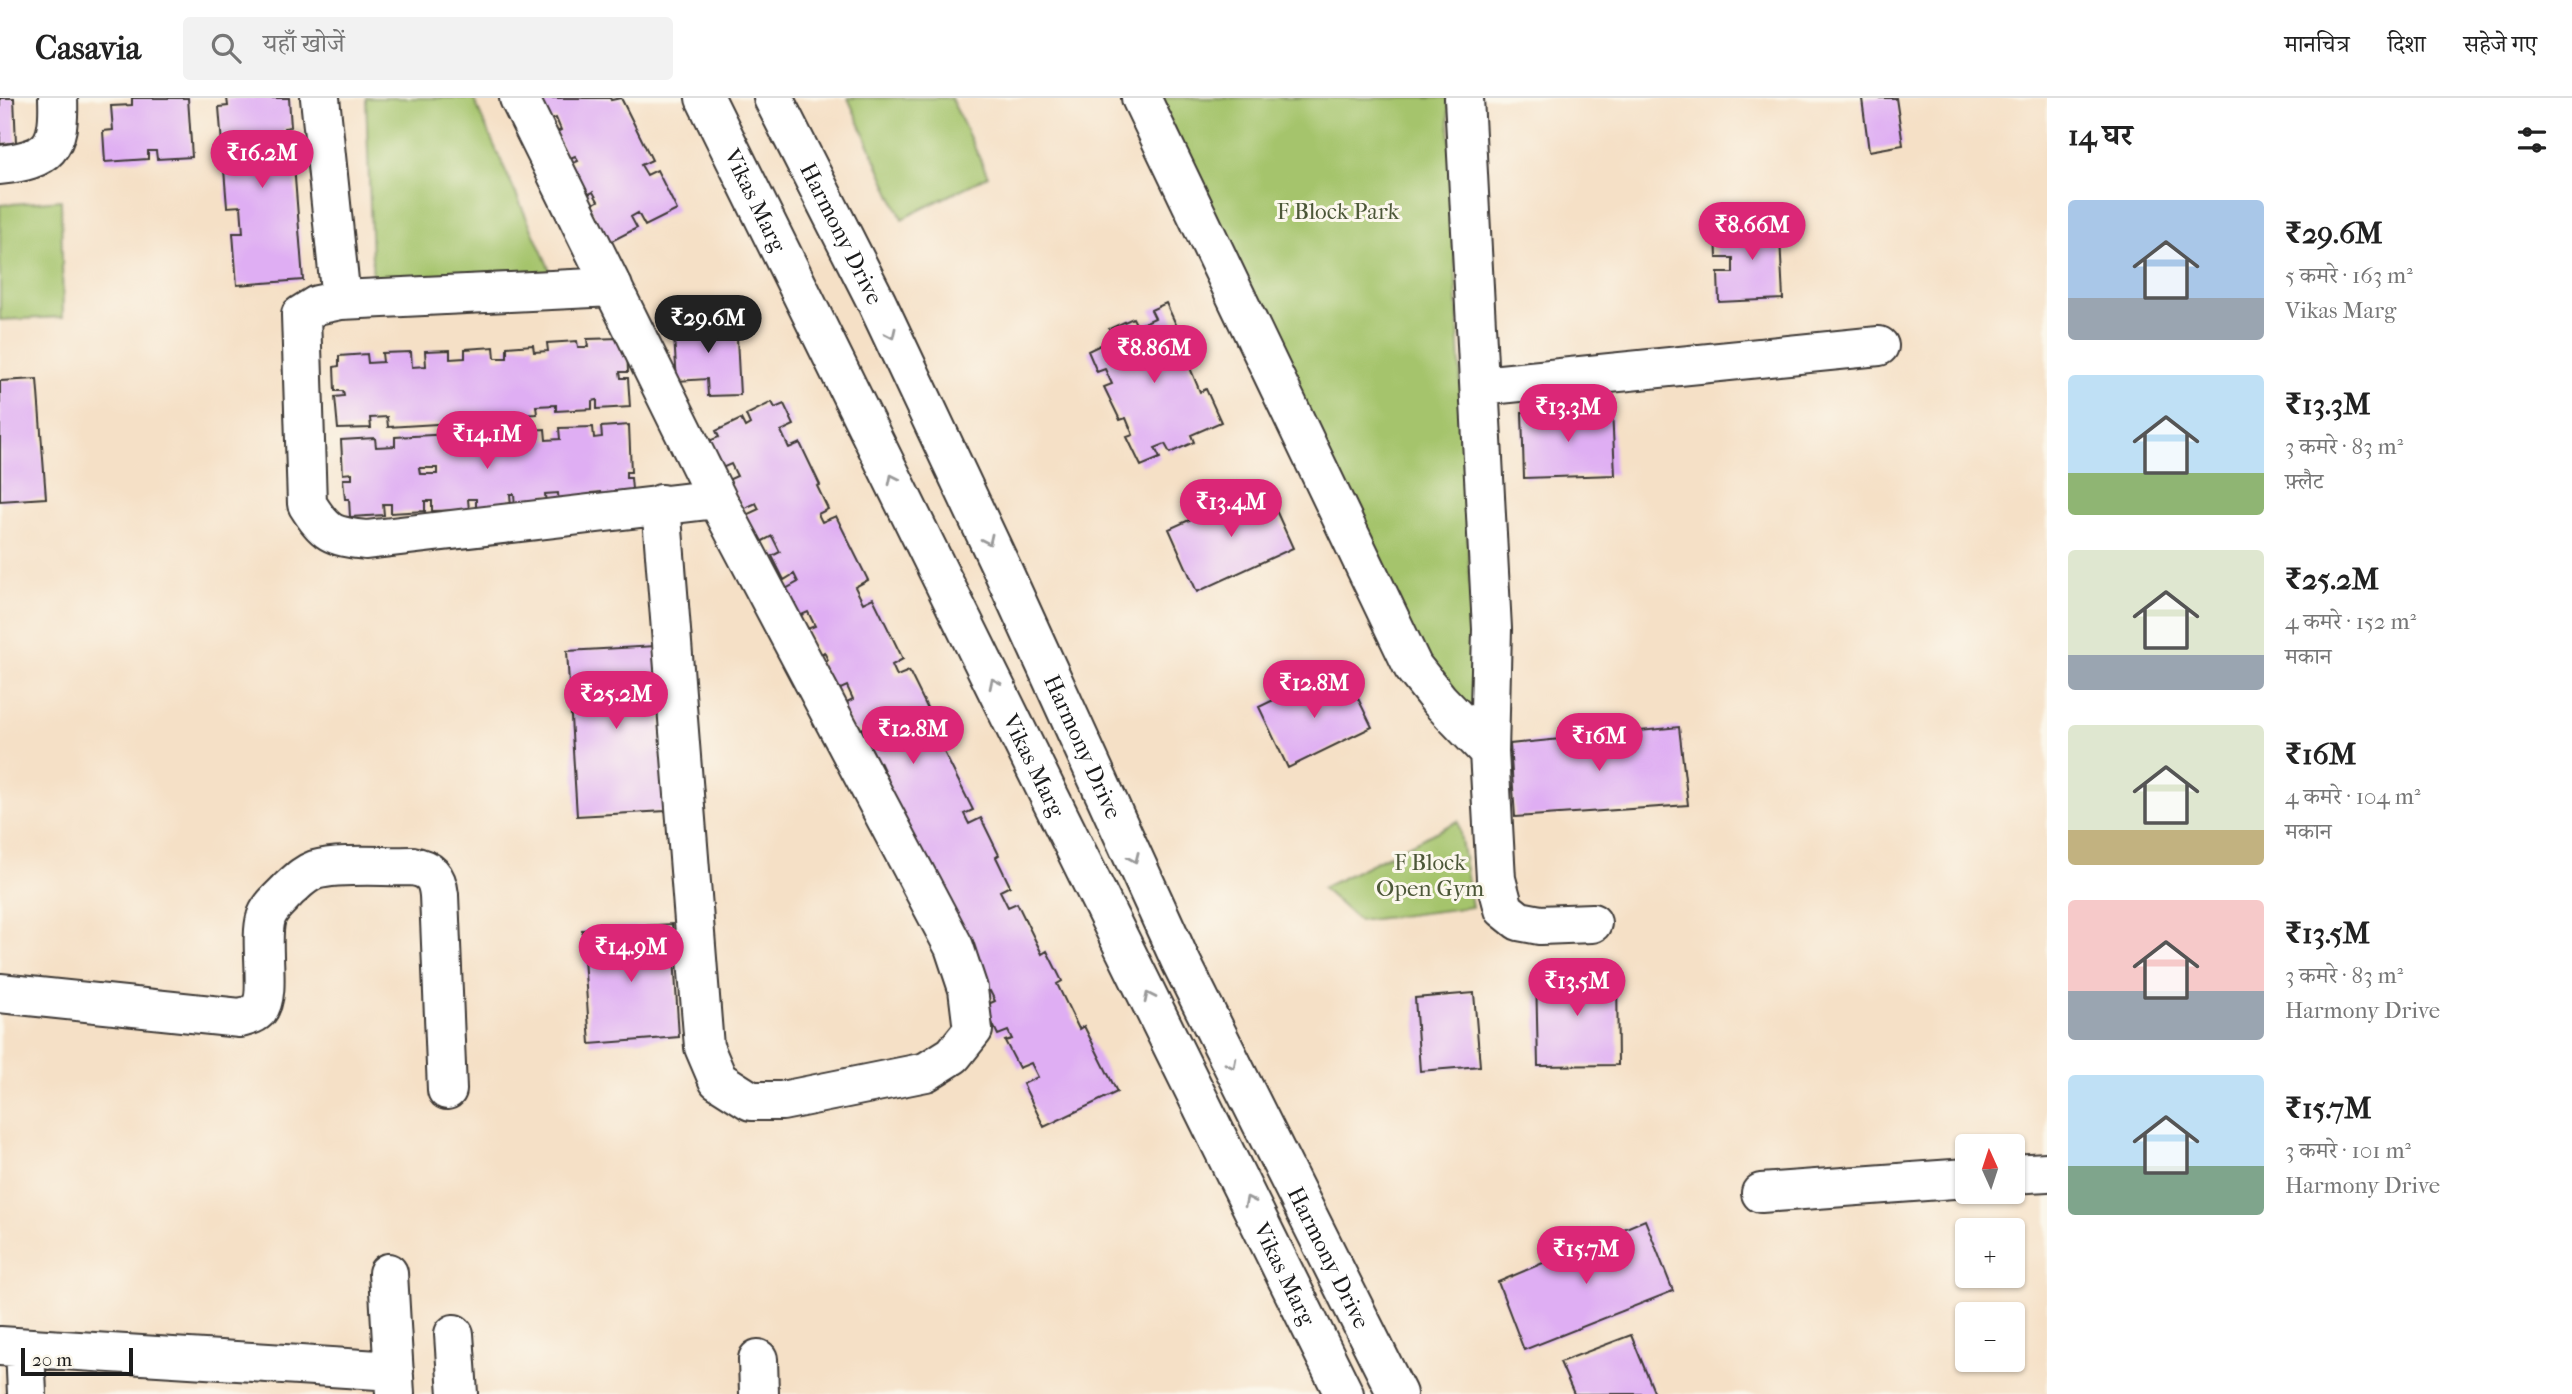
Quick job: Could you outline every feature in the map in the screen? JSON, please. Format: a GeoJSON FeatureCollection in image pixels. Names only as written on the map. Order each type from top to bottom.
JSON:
{"type":"FeatureCollection","features":[{"type":"Feature","properties":{"kind":"street"},"geometry":{"type":"LineString","coordinates":[[0,165],[30,161],[44,153],[53,143],[59,120],[58,98]]}},
{"type":"Feature","properties":{"kind":"street"},"geometry":{"type":"LineString","coordinates":[[320,98],[341,300]]}},
{"type":"Feature","properties":{"kind":"street"},"geometry":{"type":"LineString","coordinates":[[519,98],[718,499],[954,947],[968,989],[973,1030],[953,1055],[926,1072],[782,1101],[751,1101],[719,1080],[704,1047],[661,504]]}},
{"type":"Feature","properties":{"kind":"street","name":"Vikas Marg"},"geometry":{"type":"LineString","coordinates":[[705,98],[1344,1394]]}},
{"type":"Feature","properties":{"kind":"street","name":"Harmony Drive"},"geometry":{"type":"LineString","coordinates":[[773,98],[899,350],[1181,962],[1397,1394]]}},
{"type":"Feature","properties":{"kind":"street"},"geometry":{"type":"LineString","coordinates":[[1141,98],[1413,667],[1439,700],[1489,752]]}},
{"type":"Feature","properties":{"kind":"street"},"geometry":{"type":"LineString","coordinates":[[1464,98],[1492,629],[1489,752],[1496,879],[1504,909],[1519,921],[1540,925],[1592,923]]}},
{"type":"Feature","properties":{"kind":"street"},"geometry":{"type":"LineString","coordinates":[[612,287],[341,300],[317,305],[301,315],[307,505],[319,524],[336,536],[366,540],[718,499]]}},
{"type":"Feature","properties":{"kind":"street"},"geometry":{"type":"LineString","coordinates":[[1480,386],[1879,346]]}},
{"type":"Feature","properties":{"kind":"street"},"geometry":{"type":"LineString","coordinates":[[0,993],[240,1018],[251,1016],[262,1003],[266,919],[271,909],[301,878],[312,871],[327,868],[424,868],[433,874],[438,884],[447,1090]]}},
{"type":"Feature","properties":{"kind":"street"},"geometry":{"type":"LineString","coordinates":[[2025,1173],[2047,1172]]}},
{"type":"Feature","properties":{"kind":"street"},"geometry":{"type":"LineString","coordinates":[[1761,1193],[1955,1179]]}},
{"type":"Feature","properties":{"kind":"street"},"geometry":{"type":"LineString","coordinates":[[27,1394],[12,1347],[395,1383],[388,1273]]}},
{"type":"Feature","properties":{"kind":"street"},"geometry":{"type":"LineString","coordinates":[[454,1334],[458,1394]]}},
{"type":"Feature","properties":{"kind":"green space"},"geometry":{"type":"Polygon","coordinates":[[[366,98],[473,98],[554,279],[373,288],[366,98]]]}},
{"type":"Feature","properties":{"kind":"green space"},"geometry":{"type":"Polygon","coordinates":[[[848,98],[951,98],[988,176],[902,219],[848,98]]]}},
{"type":"Feature","properties":{"kind":"green space","name":"F Block Park"},"geometry":{"type":"Polygon","coordinates":[[[1159,98],[1448,98],[1476,723],[1425,665],[1159,98]]]}},
{"type":"Feature","properties":{"kind":"green space"},"geometry":{"type":"Polygon","coordinates":[[[61,200],[63,317],[0,320],[0,205],[61,200]]]}},
{"type":"Feature","properties":{"kind":"green space","name":"F Block Open Gym"},"geometry":{"type":"Polygon","coordinates":[[[1458,821],[1472,907],[1359,921],[1322,888],[1458,821]]]}},
{"type":"Feature","properties":{"kind":"building"},"geometry":{"type":"Polygon","coordinates":[[[0,98],[14,98],[16,143],[0,144],[0,98]]]}},
{"type":"Feature","properties":{"kind":"building"},"geometry":{"type":"Polygon","coordinates":[[[132,98],[188,98],[192,157],[157,159],[156,151],[148,151],[148,159],[105,162],[103,131],[113,130],[111,106],[132,105],[132,98]]]}},
{"type":"Feature","properties":{"kind":"building"},"geometry":{"type":"Polygon","coordinates":[[[227,98],[289,98],[291,127],[284,128],[287,166],[294,165],[303,280],[237,285],[233,233],[243,233],[241,206],[227,207],[219,107],[228,106],[227,98]]]}},
{"type":"Feature","properties":{"kind":"building"},"geometry":{"type":"Polygon","coordinates":[[[538,98],[621,98],[652,160],[641,165],[647,175],[657,170],[677,210],[645,226],[638,213],[631,217],[637,228],[608,243],[590,206],[598,201],[593,192],[585,196],[569,165],[578,161],[575,156],[568,159],[555,133],[561,130],[556,118],[549,121],[538,98]]]}},
{"type":"Feature","properties":{"kind":"building"},"geometry":{"type":"Polygon","coordinates":[[[1896,98],[1903,145],[1869,151],[1862,99],[1896,98]]]}},
{"type":"Feature","properties":{"kind":"building"},"geometry":{"type":"Polygon","coordinates":[[[1779,216],[1783,299],[1719,302],[1718,273],[1733,273],[1733,258],[1717,258],[1716,231],[1748,229],[1747,220],[1779,216]]]}},
{"type":"Feature","properties":{"kind":"building"},"geometry":{"type":"Polygon","coordinates":[[[1166,303],[1193,361],[1188,363],[1200,392],[1206,389],[1221,422],[1191,435],[1194,442],[1170,453],[1165,444],[1155,448],[1160,458],[1141,466],[1127,437],[1133,435],[1126,418],[1120,420],[1104,387],[1112,384],[1105,369],[1097,372],[1088,351],[1113,339],[1109,329],[1133,318],[1137,326],[1155,318],[1151,310],[1166,303]]]}},
{"type":"Feature","properties":{"kind":"building"},"geometry":{"type":"Polygon","coordinates":[[[736,319],[740,395],[708,396],[707,379],[677,381],[673,322],[736,319]]]}},
{"type":"Feature","properties":{"kind":"building"},"geometry":{"type":"Polygon","coordinates":[[[620,338],[621,350],[627,350],[628,372],[620,372],[621,378],[628,378],[630,407],[597,409],[597,400],[592,401],[592,409],[556,411],[556,405],[536,406],[537,414],[473,418],[473,414],[453,415],[453,423],[388,427],[387,417],[370,418],[371,428],[338,429],[335,397],[344,396],[343,391],[335,391],[334,367],[339,366],[339,356],[367,354],[368,363],[383,362],[382,353],[411,352],[412,367],[426,366],[425,351],[450,350],[450,359],[465,358],[465,349],[494,347],[495,358],[507,358],[507,347],[533,345],[534,352],[548,351],[547,343],[577,341],[578,347],[588,347],[587,339],[620,338]]]}},
{"type":"Feature","properties":{"kind":"building"},"geometry":{"type":"Polygon","coordinates":[[[37,379],[46,498],[0,501],[0,381],[37,379]]]}},
{"type":"Feature","properties":{"kind":"building"},"geometry":{"type":"Polygon","coordinates":[[[772,402],[775,408],[784,404],[794,425],[781,431],[789,448],[800,443],[820,485],[817,486],[828,509],[818,514],[822,522],[836,516],[868,580],[855,587],[863,603],[873,598],[903,659],[892,665],[897,676],[909,671],[947,748],[943,750],[973,810],[964,814],[969,824],[981,818],[999,855],[996,857],[1010,886],[1000,891],[1008,907],[1017,903],[1042,954],[1047,951],[1062,981],[1057,984],[1079,1029],[1084,1026],[1117,1092],[1044,1127],[1023,1084],[1038,1077],[1031,1063],[1019,1068],[1005,1041],[1012,1039],[1008,1031],[998,1035],[984,1006],[995,1001],[990,991],[979,996],[880,783],[888,779],[880,762],[872,767],[858,740],[869,734],[866,727],[854,732],[841,705],[853,699],[847,686],[834,692],[820,664],[828,660],[824,652],[820,655],[807,629],[815,626],[808,612],[797,617],[784,590],[798,582],[794,574],[784,580],[772,556],[780,552],[772,536],[759,543],[746,515],[759,509],[756,503],[743,509],[728,480],[737,476],[731,464],[722,468],[709,441],[719,437],[716,431],[741,419],[745,427],[750,424],[746,415],[772,402]]]}},
{"type":"Feature","properties":{"kind":"building"},"geometry":{"type":"Polygon","coordinates":[[[1612,409],[1615,475],[1524,478],[1522,412],[1612,409]]]}},
{"type":"Feature","properties":{"kind":"building"},"geometry":{"type":"Polygon","coordinates":[[[629,425],[631,472],[626,472],[626,478],[631,478],[633,501],[602,503],[601,492],[592,493],[592,503],[559,505],[558,493],[545,494],[546,505],[515,507],[514,494],[510,494],[511,507],[476,509],[476,499],[468,499],[469,510],[432,511],[432,501],[425,501],[425,511],[391,513],[391,504],[383,504],[384,515],[350,517],[349,499],[345,499],[343,479],[352,479],[352,473],[343,474],[341,440],[375,438],[376,447],[395,446],[395,437],[451,434],[451,447],[477,446],[477,433],[545,429],[546,440],[560,439],[559,428],[593,427],[594,438],[602,437],[601,427],[629,425]],[[419,468],[420,474],[437,474],[437,468],[419,468]]]}},
{"type":"Feature","properties":{"kind":"building"},"geometry":{"type":"Polygon","coordinates":[[[1265,486],[1293,548],[1197,592],[1169,529],[1265,486]]]}},
{"type":"Feature","properties":{"kind":"building"},"geometry":{"type":"Polygon","coordinates":[[[656,646],[666,811],[577,816],[567,651],[656,646]]]}},
{"type":"Feature","properties":{"kind":"building"},"geometry":{"type":"Polygon","coordinates":[[[1319,678],[1326,693],[1350,682],[1372,727],[1288,768],[1259,707],[1319,678]]]}},
{"type":"Feature","properties":{"kind":"building"},"geometry":{"type":"Polygon","coordinates":[[[1679,727],[1688,805],[1515,817],[1510,744],[1679,727]]]}},
{"type":"Feature","properties":{"kind":"building"},"geometry":{"type":"Polygon","coordinates":[[[672,924],[679,1037],[590,1044],[582,930],[672,924]]]}},
{"type":"Feature","properties":{"kind":"building"},"geometry":{"type":"Polygon","coordinates":[[[1617,970],[1618,1065],[1538,1066],[1536,972],[1617,970]]]}},
{"type":"Feature","properties":{"kind":"building"},"geometry":{"type":"Polygon","coordinates":[[[1474,993],[1480,1066],[1420,1071],[1415,998],[1474,993]]]}},
{"type":"Feature","properties":{"kind":"building"},"geometry":{"type":"Polygon","coordinates":[[[1645,1220],[1673,1291],[1524,1350],[1498,1282],[1645,1220]]]}},
{"type":"Feature","properties":{"kind":"building"},"geometry":{"type":"Polygon","coordinates":[[[1631,1335],[1655,1394],[1574,1394],[1560,1362],[1631,1335]]]}}]}
